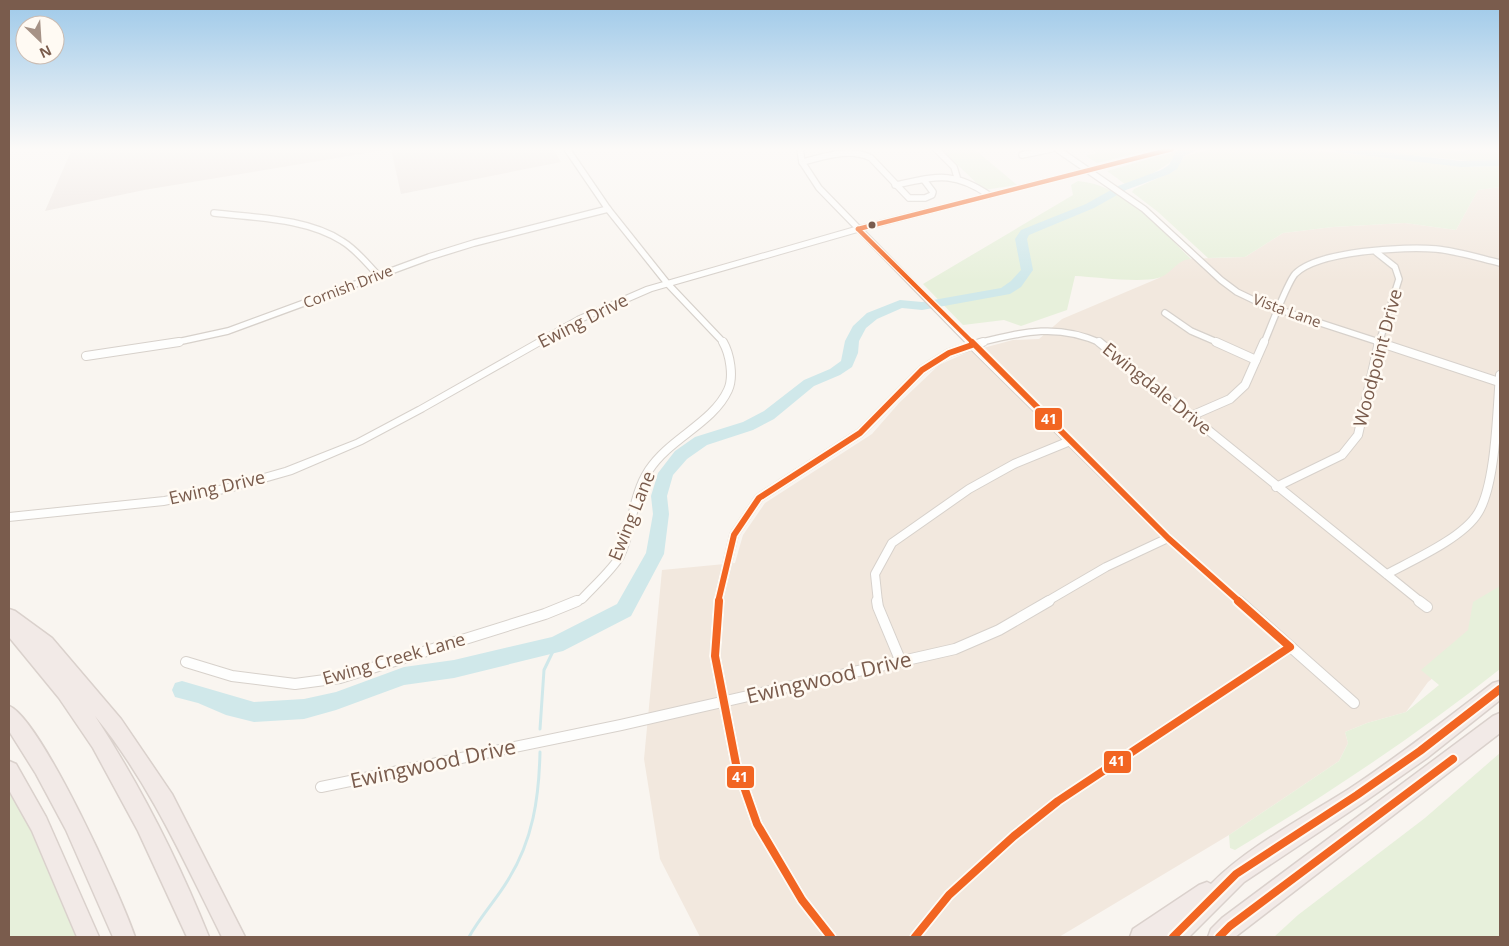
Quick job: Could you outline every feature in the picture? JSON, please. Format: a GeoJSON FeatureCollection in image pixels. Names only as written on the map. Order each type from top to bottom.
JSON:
{"type":"FeatureCollection","features":[{"type":"Feature","properties":{"kind":"highway"},"geometry":{"type":"LineString","coordinates":[[9,616],[46,644],[114,724],[165,801],[234,937]]}},
{"type":"Feature","properties":{"kind":"highway"},"geometry":{"type":"LineString","coordinates":[[9,624],[46,667],[83,715],[126,786],[172,876],[198,937]]}},
{"type":"Feature","properties":{"kind":"highway"},"geometry":{"type":"LineString","coordinates":[[1141,937],[1420,751],[1500,689]]}},
{"type":"Feature","properties":{"kind":"highway"},"geometry":{"type":"LineString","coordinates":[[9,715],[31,746],[68,811],[108,896],[124,937]]}},
{"type":"Feature","properties":{"kind":"highway"},"geometry":{"type":"LineString","coordinates":[[1223,934],[1500,722]]}},
{"type":"Feature","properties":{"kind":"highway"},"geometry":{"type":"LineString","coordinates":[[9,771],[39,824],[88,937]]}},
{"type":"Feature","properties":{"kind":"highway"},"geometry":{"type":"LineString","coordinates":[[1173,937],[1236,874]]}},
{"type":"Feature","properties":{"kind":"street","name":"Ewing Lane"},"geometry":{"type":"LineString","coordinates":[[593,589],[619,558],[630,529],[637,494],[649,470],[670,445],[717,408],[729,388],[730,365],[728,350],[721,339],[700,315],[667,283],[608,210],[597,193]]}},
{"type":"Feature","properties":{"kind":"street"},"geometry":{"type":"LineString","coordinates":[[824,193],[972,345],[1168,538],[1354,703]]}},
{"type":"Feature","properties":{"kind":"street"},"geometry":{"type":"LineString","coordinates":[[904,193],[909,198],[925,198],[933,193]]}},
{"type":"Feature","properties":{"kind":"street","name":"Ewing Drive"},"geometry":{"type":"LineString","coordinates":[[9,517],[164,501],[228,488],[288,471],[359,442],[395,424],[580,319],[667,283],[858,229],[996,193]]}},
{"type":"Feature","properties":{"kind":"street","name":"Vista Lane"},"geometry":{"type":"LineString","coordinates":[[1123,193],[1183,243],[1220,280],[1237,292],[1278,309],[1380,343],[1500,379]]}},
{"type":"Feature","properties":{"kind":"street","name":"Cornish Drive"},"geometry":{"type":"LineString","coordinates":[[86,356],[166,345],[228,332],[429,256],[608,210]]}},
{"type":"Feature","properties":{"kind":"street"},"geometry":{"type":"LineString","coordinates":[[214,213],[301,225],[331,236],[342,241],[379,276]]}},
{"type":"Feature","properties":{"kind":"street"},"geometry":{"type":"LineString","coordinates":[[1190,416],[1230,399],[1246,385],[1294,275],[1306,265],[1326,258],[1404,248],[1438,249],[1500,262]]}},
{"type":"Feature","properties":{"kind":"street","name":"Woodpoint Drive"},"geometry":{"type":"LineString","coordinates":[[1276,487],[1342,455],[1358,435],[1380,343],[1399,279],[1395,268],[1376,252]]}},
{"type":"Feature","properties":{"kind":"street"},"geometry":{"type":"LineString","coordinates":[[1165,313],[1190,331],[1256,360]]}},
{"type":"Feature","properties":{"kind":"street","name":"Ewingdale Drive"},"geometry":{"type":"LineString","coordinates":[[831,937],[802,900],[756,824],[736,764],[722,702],[715,656],[718,603],[734,535],[759,498],[860,433],[922,370],[950,353],[1014,334],[1055,330],[1077,333],[1101,343],[1276,487],[1427,607]]}},
{"type":"Feature","properties":{"kind":"street"},"geometry":{"type":"LineString","coordinates":[[1387,574],[1452,539],[1478,514],[1490,482],[1500,379]]}},
{"type":"Feature","properties":{"kind":"street"},"geometry":{"type":"LineString","coordinates":[[900,662],[878,607],[875,574],[892,543],[969,489],[1014,464],[1070,441]]}},
{"type":"Feature","properties":{"kind":"street","name":"Ewingwood Drive"},"geometry":{"type":"LineString","coordinates":[[321,787],[613,726],[955,649],[999,630],[1106,567],[1168,538]]}},
{"type":"Feature","properties":{"kind":"street","name":"Ewing Creek Lane"},"geometry":{"type":"LineString","coordinates":[[186,662],[232,676],[296,684],[340,678],[546,614],[582,599],[593,589]]}},
{"type":"Feature","properties":{"kind":"street"},"geometry":{"type":"LineString","coordinates":[[915,937],[949,895],[1014,836],[1058,801],[1290,647]]}},
{"type":"Feature","properties":{"kind":"shaded area"},"geometry":{"type":"Polygon","coordinates":[[[53,193],[129,193],[45,211],[53,193]]]}},
{"type":"Feature","properties":{"kind":"shaded area"},"geometry":{"type":"Polygon","coordinates":[[[1476,193],[1500,193],[1500,624],[1428,682],[1406,712],[1367,723],[1345,732],[1348,743],[1339,761],[1229,835],[1059,937],[700,937],[660,859],[644,759],[662,570],[735,563],[743,535],[765,503],[872,434],[899,403],[939,365],[968,352],[1013,340],[1039,339],[1062,319],[1159,278],[1184,259],[1245,257],[1283,233],[1333,227],[1405,223],[1456,230],[1476,193]]]}},
{"type":"Feature","properties":{"kind":"green space"},"geometry":{"type":"Polygon","coordinates":[[[1073,193],[1115,193],[1126,199],[1154,222],[1191,259],[1178,264],[1167,274],[1158,278],[1129,280],[1075,276],[1067,310],[1021,326],[1004,320],[963,325],[923,284],[1073,195],[1073,193]]]}},
{"type":"Feature","properties":{"kind":"green space"},"geometry":{"type":"Polygon","coordinates":[[[1133,193],[1476,193],[1456,230],[1405,223],[1333,227],[1283,233],[1245,257],[1208,258],[1158,212],[1133,193]]]}},
{"type":"Feature","properties":{"kind":"green space"},"geometry":{"type":"Polygon","coordinates":[[[1500,586],[1500,669],[1436,718],[1337,786],[1235,850],[1230,848],[1229,835],[1339,761],[1348,743],[1345,732],[1367,723],[1406,712],[1439,685],[1421,670],[1468,630],[1473,602],[1500,586]]]}},
{"type":"Feature","properties":{"kind":"green space"},"geometry":{"type":"Polygon","coordinates":[[[1500,753],[1500,937],[1274,937],[1298,915],[1425,818],[1500,753]]]}},
{"type":"Feature","properties":{"kind":"green space"},"geometry":{"type":"Polygon","coordinates":[[[9,786],[18,802],[76,937],[9,937],[9,786]]]}},
{"type":"Feature","properties":{"kind":"waterway"},"geometry":{"type":"LineString","coordinates":[[182,690],[254,712],[304,709],[336,701],[404,676],[454,669],[556,645],[624,610],[655,554],[661,514],[659,496],[666,473],[681,455],[701,441],[748,426],[769,415],[809,383],[835,372],[847,364],[851,353],[852,341],[860,326],[872,316],[900,304],[922,306],[1005,291],[1016,284],[1027,270],[1021,239],[1025,233],[1090,206],[1113,193]]}},
{"type":"Feature","properties":{"kind":"waterway"},"geometry":{"type":"LineString","coordinates":[[540,729],[544,670],[556,645]]}},
{"type":"Feature","properties":{"kind":"waterway"},"geometry":{"type":"LineString","coordinates":[[469,937],[508,880],[523,850],[529,834],[536,802],[540,752]]}},
{"type":"Feature","properties":{"kind":"transit line","name":"41"},"geometry":{"type":"LineString","coordinates":[[858,229],[999,193]]}},
{"type":"Feature","properties":{"kind":"transit line","name":"41"},"geometry":{"type":"LineString","coordinates":[[858,229],[1168,538],[1290,647],[1058,801],[1014,836],[949,895],[915,937]]}},
{"type":"Feature","properties":{"kind":"transit line","name":"41"},"geometry":{"type":"LineString","coordinates":[[831,937],[802,900],[757,824],[736,764],[715,656],[718,603],[734,535],[759,498],[860,433],[922,370],[949,353],[972,345]]}},
{"type":"Feature","properties":{"kind":"transit line","name":"41"},"geometry":{"type":"LineString","coordinates":[[1173,937],[1236,874],[1357,795],[1420,751],[1500,689]]}},
{"type":"Feature","properties":{"kind":"transit line","name":"41"},"geometry":{"type":"LineString","coordinates":[[1219,937],[1230,926],[1453,759]]}}]}
